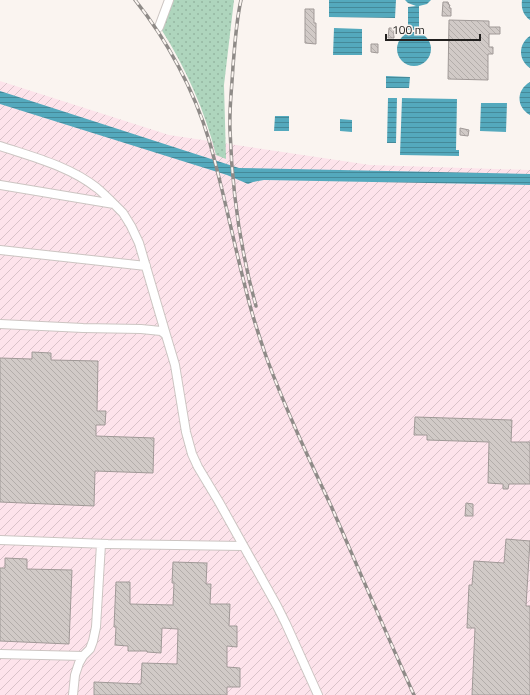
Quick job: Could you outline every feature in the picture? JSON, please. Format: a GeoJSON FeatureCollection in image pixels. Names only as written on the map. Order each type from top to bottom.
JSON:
{"type":"FeatureCollection","features":[{"type":"Feature","properties":{"kind":"street"},"geometry":{"type":"LineString","coordinates":[[159,27],[169,0]]}},
{"type":"Feature","properties":{"kind":"street"},"geometry":{"type":"LineString","coordinates":[[0,146],[49,162],[69,171],[98,188],[123,214],[131,226],[139,243],[176,365],[186,432],[192,454],[270,593],[286,624],[318,695]]}},
{"type":"Feature","properties":{"kind":"street"},"geometry":{"type":"LineString","coordinates":[[0,185],[114,204]]}},
{"type":"Feature","properties":{"kind":"street"},"geometry":{"type":"LineString","coordinates":[[0,250],[146,266]]}},
{"type":"Feature","properties":{"kind":"street"},"geometry":{"type":"LineString","coordinates":[[0,324],[141,329],[161,331],[166,335]]}},
{"type":"Feature","properties":{"kind":"street"},"geometry":{"type":"LineString","coordinates":[[0,540],[101,544],[243,546]]}},
{"type":"Feature","properties":{"kind":"street"},"geometry":{"type":"LineString","coordinates":[[73,695],[75,675],[79,663],[90,649],[96,627],[101,544]]}},
{"type":"Feature","properties":{"kind":"street"},"geometry":{"type":"LineString","coordinates":[[0,654],[83,656]]}},
{"type":"Feature","properties":{"kind":"shaded area"},"geometry":{"type":"Polygon","coordinates":[[[0,81],[169,135],[370,165],[530,170],[530,695],[0,695],[0,81]]]}},
{"type":"Feature","properties":{"kind":"green space"},"geometry":{"type":"Polygon","coordinates":[[[172,0],[234,0],[224,85],[226,159],[216,155],[212,139],[194,90],[179,59],[161,29],[172,0]]]}},
{"type":"Feature","properties":{"kind":"water"},"geometry":{"type":"Polygon","coordinates":[[[329,0],[396,0],[395,18],[329,17],[329,0]]]}},
{"type":"Feature","properties":{"kind":"water"},"geometry":{"type":"Polygon","coordinates":[[[405,0],[431,0],[427,4],[419,6],[419,30],[408,30],[408,7],[416,6],[405,0]]]}},
{"type":"Feature","properties":{"kind":"water"},"geometry":{"type":"Polygon","coordinates":[[[522,0],[530,0],[530,20],[523,11],[522,0]]]}},
{"type":"Feature","properties":{"kind":"water"},"geometry":{"type":"Polygon","coordinates":[[[334,28],[362,29],[362,55],[333,55],[334,28]]]}},
{"type":"Feature","properties":{"kind":"water"},"geometry":{"type":"Polygon","coordinates":[[[414,32],[426,37],[431,49],[426,61],[414,66],[402,61],[397,49],[402,37],[414,32]]]}},
{"type":"Feature","properties":{"kind":"water"},"geometry":{"type":"Polygon","coordinates":[[[530,36],[530,68],[523,61],[521,52],[523,43],[530,36]]]}},
{"type":"Feature","properties":{"kind":"water"},"geometry":{"type":"Polygon","coordinates":[[[386,76],[410,77],[409,88],[386,88],[386,76]]]}},
{"type":"Feature","properties":{"kind":"water"},"geometry":{"type":"Polygon","coordinates":[[[530,82],[530,115],[522,108],[520,103],[520,94],[525,85],[530,82]]]}},
{"type":"Feature","properties":{"kind":"water"},"geometry":{"type":"Polygon","coordinates":[[[0,91],[239,168],[530,174],[530,185],[264,180],[248,184],[227,175],[0,104],[0,91]]]}},
{"type":"Feature","properties":{"kind":"water"},"geometry":{"type":"Polygon","coordinates":[[[388,98],[397,98],[396,143],[387,143],[388,98]]]}},
{"type":"Feature","properties":{"kind":"water"},"geometry":{"type":"Polygon","coordinates":[[[402,98],[457,99],[456,150],[459,150],[459,156],[400,155],[402,98]]]}},
{"type":"Feature","properties":{"kind":"water"},"geometry":{"type":"Polygon","coordinates":[[[481,103],[507,103],[506,132],[480,131],[481,103]]]}},
{"type":"Feature","properties":{"kind":"water"},"geometry":{"type":"Polygon","coordinates":[[[275,116],[289,116],[289,131],[274,131],[275,116]]]}},
{"type":"Feature","properties":{"kind":"water"},"geometry":{"type":"Polygon","coordinates":[[[340,119],[352,120],[352,132],[340,131],[340,119]]]}},
{"type":"Feature","properties":{"kind":"building"},"geometry":{"type":"Polygon","coordinates":[[[443,2],[448,2],[450,5],[449,8],[451,8],[451,16],[442,16],[443,2]]]}},
{"type":"Feature","properties":{"kind":"building"},"geometry":{"type":"Polygon","coordinates":[[[305,9],[314,9],[316,44],[305,43],[305,9]]]}},
{"type":"Feature","properties":{"kind":"building"},"geometry":{"type":"Polygon","coordinates":[[[449,20],[489,21],[489,27],[500,27],[500,34],[489,34],[489,47],[493,47],[493,54],[488,54],[488,80],[448,79],[449,20]]]}},
{"type":"Feature","properties":{"kind":"building"},"geometry":{"type":"Polygon","coordinates":[[[389,28],[394,28],[394,38],[388,38],[389,28]]]}},
{"type":"Feature","properties":{"kind":"building"},"geometry":{"type":"Polygon","coordinates":[[[371,44],[378,44],[378,53],[371,52],[371,44]]]}},
{"type":"Feature","properties":{"kind":"building"},"geometry":{"type":"Polygon","coordinates":[[[460,128],[469,130],[468,136],[460,135],[460,128]]]}},
{"type":"Feature","properties":{"kind":"building"},"geometry":{"type":"Polygon","coordinates":[[[32,352],[51,353],[51,360],[98,361],[97,411],[106,411],[105,425],[96,425],[96,436],[154,438],[153,473],[95,471],[94,506],[0,502],[0,358],[32,359],[32,352]]]}},
{"type":"Feature","properties":{"kind":"building"},"geometry":{"type":"Polygon","coordinates":[[[415,417],[512,420],[511,442],[530,442],[530,484],[509,484],[508,489],[503,489],[503,484],[488,483],[489,442],[427,440],[427,435],[414,435],[415,417]]]}},
{"type":"Feature","properties":{"kind":"building"},"geometry":{"type":"Polygon","coordinates":[[[466,503],[473,504],[473,516],[465,516],[466,503]]]}},
{"type":"Feature","properties":{"kind":"building"},"geometry":{"type":"Polygon","coordinates":[[[506,539],[530,541],[526,606],[530,606],[530,695],[472,695],[475,628],[467,628],[469,585],[472,585],[474,561],[504,563],[506,539]]]}},
{"type":"Feature","properties":{"kind":"building"},"geometry":{"type":"Polygon","coordinates":[[[5,558],[27,559],[27,569],[72,570],[69,644],[0,641],[0,568],[5,568],[5,558]]]}},
{"type":"Feature","properties":{"kind":"building"},"geometry":{"type":"Polygon","coordinates":[[[173,562],[207,563],[206,584],[211,584],[210,604],[230,604],[229,626],[237,626],[237,647],[227,646],[227,667],[240,668],[240,687],[227,687],[227,695],[94,695],[94,682],[141,684],[142,663],[177,664],[178,629],[162,628],[161,653],[128,651],[128,646],[115,645],[116,627],[114,627],[116,582],[130,582],[130,604],[173,605],[173,562]]]}},
{"type":"Feature","properties":{"kind":"railway"},"geometry":{"type":"LineString","coordinates":[[135,0],[147,15],[169,49],[196,103],[209,140],[250,306],[267,359],[306,453],[332,508],[414,695]]}},
{"type":"Feature","properties":{"kind":"railway"},"geometry":{"type":"LineString","coordinates":[[241,0],[236,33],[231,98],[231,152],[241,241],[256,306]]}}]}
